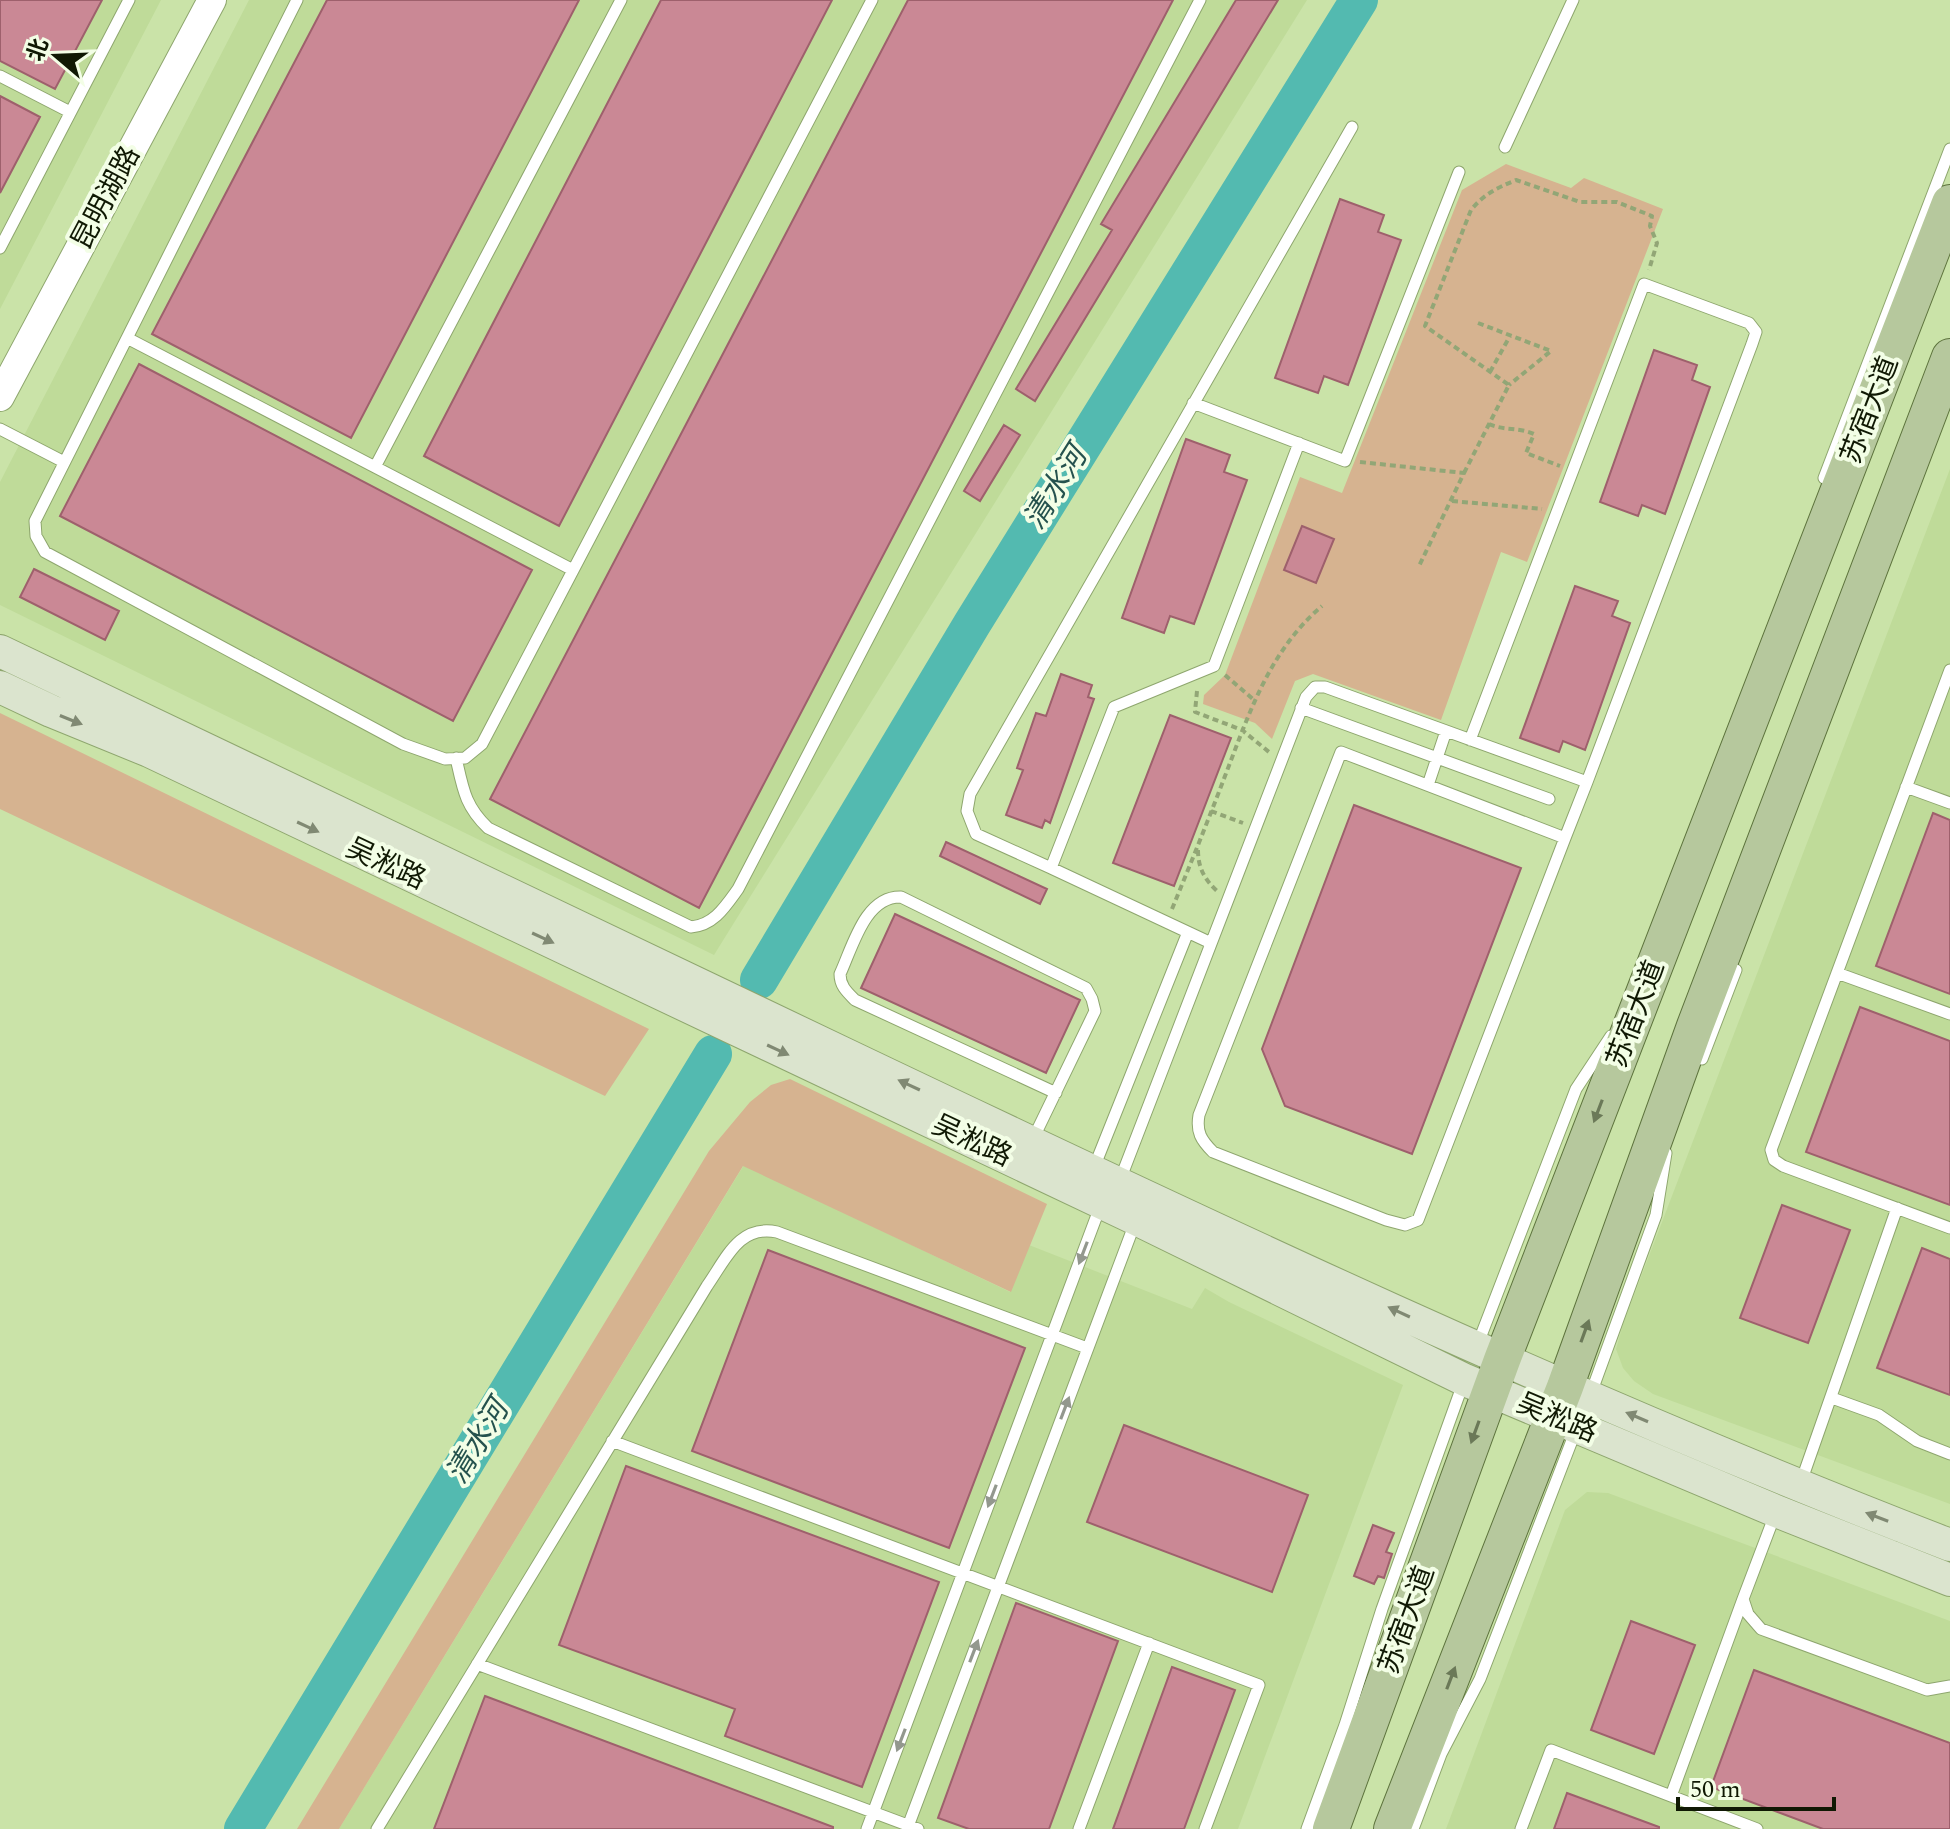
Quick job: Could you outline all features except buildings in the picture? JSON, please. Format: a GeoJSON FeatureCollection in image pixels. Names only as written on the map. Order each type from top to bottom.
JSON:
{"type":"FeatureCollection","features":[{"type":"Feature","properties":{"kind":"main road","name":"苏宿大道"},"geometry":{"type":"LineString","coordinates":[[1331,1829],[1479,1368],[1950,203]]}},
{"type":"Feature","properties":{"kind":"main road","name":"苏宿大道"},"geometry":{"type":"LineString","coordinates":[[1392,1829],[1571,1407],[1695,1026],[1950,357]]}},
{"type":"Feature","properties":{"kind":"main road","name":"吴淞路"},"geometry":{"type":"LineString","coordinates":[[0,651],[1031,1143],[1112,1194]]}},
{"type":"Feature","properties":{"kind":"main road","name":"吴淞路"},"geometry":{"type":"LineString","coordinates":[[0,687],[149,751],[1112,1194],[1479,1368],[1571,1407],[1793,1484],[1950,1545]]}},
{"type":"Feature","properties":{"kind":"main road","name":"吴淞路"},"geometry":{"type":"LineString","coordinates":[[1571,1407],[1776,1511],[1950,1580]]}},
{"type":"Feature","properties":{"kind":"street","name":"昆明湖路"},"geometry":{"type":"LineString","coordinates":[[0,397],[212,0]]}},
{"type":"Feature","properties":{"kind":"lane"},"geometry":{"type":"LineString","coordinates":[[0,248],[129,0]]}},
{"type":"Feature","properties":{"kind":"lane"},"geometry":{"type":"LineString","coordinates":[[297,0],[35,521],[36,536],[45,552],[403,744],[445,759],[465,758],[482,744],[872,0]]}},
{"type":"Feature","properties":{"kind":"lane"},"geometry":{"type":"LineString","coordinates":[[375,467],[621,0]]}},
{"type":"Feature","properties":{"kind":"lane"},"geometry":{"type":"LineString","coordinates":[[456,758],[472,813],[488,828],[691,927],[704,926],[719,914],[746,875],[1200,0]]}},
{"type":"Feature","properties":{"kind":"lane"},"geometry":{"type":"LineString","coordinates":[[1505,147],[1573,0]]}},
{"type":"Feature","properties":{"kind":"lane"},"geometry":{"type":"LineString","coordinates":[[0,76],[70,112]]}},
{"type":"Feature","properties":{"kind":"lane"},"geometry":{"type":"LineString","coordinates":[[1211,943],[976,834],[967,811],[970,794],[1352,127]]}},
{"type":"Feature","properties":{"kind":"lane"},"geometry":{"type":"LineString","coordinates":[[1820,490],[1950,149]]}},
{"type":"Feature","properties":{"kind":"lane"},"geometry":{"type":"LineString","coordinates":[[1193,403],[1345,461],[1459,172]]}},
{"type":"Feature","properties":{"kind":"lane"},"geometry":{"type":"LineString","coordinates":[[1470,740],[1644,284],[1749,323],[1756,332],[1587,782],[1418,1220],[1405,1225],[1386,1220],[1213,1152],[1201,1140],[1197,1128],[1199,1115],[1341,752],[1565,838]]}},
{"type":"Feature","properties":{"kind":"lane"},"geometry":{"type":"LineString","coordinates":[[127,338],[573,570]]}},
{"type":"Feature","properties":{"kind":"lane"},"geometry":{"type":"LineString","coordinates":[[0,429],[64,462]]}},
{"type":"Feature","properties":{"kind":"lane"},"geometry":{"type":"LineString","coordinates":[[1051,868],[1114,707],[1214,666],[1299,443]]}},
{"type":"Feature","properties":{"kind":"lane"},"geometry":{"type":"LineString","coordinates":[[1950,670],[1771,1150],[1774,1160],[1783,1166],[1950,1228]]}},
{"type":"Feature","properties":{"kind":"lane"},"geometry":{"type":"LineString","coordinates":[[867,1829],[1052,1335],[1112,1194],[1306,697],[1315,687],[1325,687],[1587,782]]}},
{"type":"Feature","properties":{"kind":"lane"},"geometry":{"type":"LineString","coordinates":[[1301,708],[1549,799]]}},
{"type":"Feature","properties":{"kind":"lane"},"geometry":{"type":"LineString","coordinates":[[1428,785],[1446,731]]}},
{"type":"Feature","properties":{"kind":"lane"},"geometry":{"type":"LineString","coordinates":[[1906,787],[1950,803]]}},
{"type":"Feature","properties":{"kind":"lane"},"geometry":{"type":"LineString","coordinates":[[1031,1143],[1056,1093],[1095,1011],[1086,988],[901,897],[880,901],[869,912],[840,974],[840,983],[846,991],[855,1000],[1056,1093]]}},
{"type":"Feature","properties":{"kind":"lane"},"geometry":{"type":"LineString","coordinates":[[477,1664],[911,1828],[1087,1348],[1112,1194],[1188,932]]}},
{"type":"Feature","properties":{"kind":"lane"},"geometry":{"type":"LineString","coordinates":[[1699,1067],[1738,964]]}},
{"type":"Feature","properties":{"kind":"lane"},"geometry":{"type":"LineString","coordinates":[[1837,973],[1950,1014]]}},
{"type":"Feature","properties":{"kind":"lane"},"geometry":{"type":"LineString","coordinates":[[1307,1829],[1345,1725],[1382,1609],[1479,1368],[1576,1089],[1610,1039],[1615,1024]]}},
{"type":"Feature","properties":{"kind":"lane"},"geometry":{"type":"LineString","coordinates":[[1413,1829],[1441,1754],[1480,1679],[1571,1407],[1656,1215],[1665,1156],[1671,1141]]}},
{"type":"Feature","properties":{"kind":"lane"},"geometry":{"type":"LineString","coordinates":[[1671,1796],[1776,1511],[1793,1484],[1832,1398],[1897,1208]]}},
{"type":"Feature","properties":{"kind":"lane"},"geometry":{"type":"LineString","coordinates":[[377,1829],[612,1441],[730,1253],[749,1233],[761,1229],[777,1232],[1087,1348]]}},
{"type":"Feature","properties":{"kind":"lane"},"geometry":{"type":"LineString","coordinates":[[1832,1398],[1879,1415],[1917,1441],[1950,1454]]}},
{"type":"Feature","properties":{"kind":"lane"},"geometry":{"type":"LineString","coordinates":[[612,1441],[1259,1685],[1205,1829]]}},
{"type":"Feature","properties":{"kind":"lane"},"geometry":{"type":"LineString","coordinates":[[1743,1599],[1748,1614],[1761,1629],[1927,1690],[1950,1686]]}},
{"type":"Feature","properties":{"kind":"lane"},"geometry":{"type":"LineString","coordinates":[[1079,1829],[1149,1643]]}},
{"type":"Feature","properties":{"kind":"lane"},"geometry":{"type":"LineString","coordinates":[[1521,1829],[1551,1750],[1757,1829]]}},
{"type":"Feature","properties":{"kind":"path"},"geometry":{"type":"LineString","coordinates":[[1509,385],[1425,326],[1471,210],[1488,192],[1516,180],[1580,202],[1617,202],[1652,216],[1650,226],[1657,243],[1644,284]]}},
{"type":"Feature","properties":{"kind":"path"},"geometry":{"type":"LineString","coordinates":[[1419,566],[1509,385],[1551,351],[1478,323]]}},
{"type":"Feature","properties":{"kind":"path"},"geometry":{"type":"LineString","coordinates":[[1490,372],[1511,335]]}},
{"type":"Feature","properties":{"kind":"path"},"geometry":{"type":"LineString","coordinates":[[1489,424],[1503,430],[1520,428],[1534,434],[1526,453],[1573,471]]}},
{"type":"Feature","properties":{"kind":"path"},"geometry":{"type":"LineString","coordinates":[[1345,461],[1464,473]]}},
{"type":"Feature","properties":{"kind":"path"},"geometry":{"type":"LineString","coordinates":[[1452,501],[1558,510]]}},
{"type":"Feature","properties":{"kind":"path"},"geometry":{"type":"LineString","coordinates":[[1167,923],[1254,700],[1278,655],[1304,621],[1322,606]]}},
{"type":"Feature","properties":{"kind":"path"},"geometry":{"type":"LineString","coordinates":[[1214,666],[1254,700]]}},
{"type":"Feature","properties":{"kind":"path"},"geometry":{"type":"LineString","coordinates":[[1198,673],[1195,712],[1242,730],[1281,761]]}},
{"type":"Feature","properties":{"kind":"path"},"geometry":{"type":"LineString","coordinates":[[1211,811],[1255,828]]}},
{"type":"Feature","properties":{"kind":"path"},"geometry":{"type":"LineString","coordinates":[[1197,847],[1198,864],[1208,882],[1228,900]]}},
{"type":"Feature","properties":{"kind":"shaded area"},"geometry":{"type":"Polygon","coordinates":[[[0,0],[161,0],[0,309],[0,0]]]}},
{"type":"Feature","properties":{"kind":"shaded area"},"geometry":{"type":"Polygon","coordinates":[[[249,0],[1307,0],[714,955],[0,605],[0,482],[249,0]]]}},
{"type":"Feature","properties":{"kind":"shaded area"},"geometry":{"type":"Polygon","coordinates":[[[1506,164],[1571,188],[1584,178],[1663,209],[1527,562],[1501,552],[1441,720],[1313,674],[1295,681],[1272,739],[1255,723],[1203,704],[1204,695],[1225,675],[1300,477],[1342,493],[1462,190],[1506,164]]]}},
{"type":"Feature","properties":{"kind":"shaded area"},"geometry":{"type":"Polygon","coordinates":[[[1950,469],[1950,1504],[1653,1394],[1634,1381],[1623,1368],[1616,1349],[1950,469]]]}},
{"type":"Feature","properties":{"kind":"shaded area"},"geometry":{"type":"Polygon","coordinates":[[[0,713],[649,1029],[605,1096],[0,809],[0,713]]]}},
{"type":"Feature","properties":{"kind":"shaded area"},"geometry":{"type":"Polygon","coordinates":[[[790,1079],[1047,1204],[1011,1292],[743,1166],[339,1829],[297,1829],[709,1151],[750,1102],[771,1085],[790,1079]]]}},
{"type":"Feature","properties":{"kind":"shaded area"},"geometry":{"type":"Polygon","coordinates":[[[744,1165],[1010,1292],[1029,1245],[1192,1309],[1205,1288],[1403,1385],[1238,1829],[339,1829],[744,1165]]]}},
{"type":"Feature","properties":{"kind":"shaded area"},"geometry":{"type":"Polygon","coordinates":[[[1587,1492],[1608,1493],[1950,1621],[1950,1829],[1446,1829],[1565,1510],[1587,1492]]]}},
{"type":"Feature","properties":{"kind":"waterway","name":"清水河"},"geometry":{"type":"LineString","coordinates":[[759,980],[972,624],[1359,0]]}},
{"type":"Feature","properties":{"kind":"waterway","name":"清水河"},"geometry":{"type":"LineString","coordinates":[[243,1829],[713,1054]]}}]}
